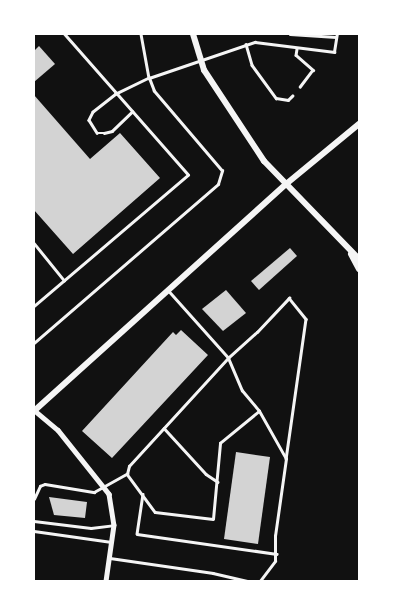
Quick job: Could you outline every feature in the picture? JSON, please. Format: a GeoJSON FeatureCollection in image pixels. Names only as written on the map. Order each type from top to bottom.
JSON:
{"type":"FeatureCollection","features":[{"type":"Feature","properties":{"kind":"main road"},"geometry":{"type":"LineString","coordinates":[[194,34],[200,60],[228,111],[285,185],[350,253],[359,259]]}},
{"type":"Feature","properties":{"kind":"main road"},"geometry":{"type":"LineString","coordinates":[[34,410],[285,185]]}},
{"type":"Feature","properties":{"kind":"main road"},"geometry":{"type":"LineString","coordinates":[[350,253],[359,269]]}},
{"type":"Feature","properties":{"kind":"street"},"geometry":{"type":"LineString","coordinates":[[285,185],[359,124]]}},
{"type":"Feature","properties":{"kind":"street"},"geometry":{"type":"LineString","coordinates":[[34,410],[58,430],[105,487],[114,509],[114,525],[106,581]]}},
{"type":"Feature","properties":{"kind":"lane"},"geometry":{"type":"LineString","coordinates":[[34,306],[188,175],[64,34]]}},
{"type":"Feature","properties":{"kind":"lane"},"geometry":{"type":"LineString","coordinates":[[34,343],[218,184],[222,171],[154,91],[149,78],[141,34]]}},
{"type":"Feature","properties":{"kind":"lane"},"geometry":{"type":"LineString","coordinates":[[132,112],[112,130],[97,133],[92,127],[90,120],[93,112],[116,94],[149,78],[246,44],[255,42],[297,49],[334,52],[336,36],[290,34]]}},
{"type":"Feature","properties":{"kind":"lane"},"geometry":{"type":"LineString","coordinates":[[246,44],[252,65],[276,98],[288,100],[292,96]]}},
{"type":"Feature","properties":{"kind":"lane"},"geometry":{"type":"LineString","coordinates":[[297,49],[296,55],[313,70],[300,87]]}},
{"type":"Feature","properties":{"kind":"lane"},"geometry":{"type":"LineString","coordinates":[[34,243],[64,280]]}},
{"type":"Feature","properties":{"kind":"lane"},"geometry":{"type":"LineString","coordinates":[[168,291],[228,358],[242,391],[259,411],[286,459]]}},
{"type":"Feature","properties":{"kind":"lane"},"geometry":{"type":"LineString","coordinates":[[34,499],[40,486],[45,484],[94,492],[127,474],[129,466],[228,358],[257,332],[289,298],[306,319],[275,536],[277,554],[273,566],[260,581]]}},
{"type":"Feature","properties":{"kind":"lane"},"geometry":{"type":"LineString","coordinates":[[127,474],[143,492],[154,512],[213,519],[218,482],[220,443],[259,411]]}},
{"type":"Feature","properties":{"kind":"lane"},"geometry":{"type":"LineString","coordinates":[[164,428],[206,474],[218,482]]}},
{"type":"Feature","properties":{"kind":"lane"},"geometry":{"type":"LineString","coordinates":[[143,492],[137,534],[277,554]]}},
{"type":"Feature","properties":{"kind":"lane"},"geometry":{"type":"LineString","coordinates":[[34,521],[91,528],[114,525]]}},
{"type":"Feature","properties":{"kind":"lane"},"geometry":{"type":"LineString","coordinates":[[34,531],[112,542]]}},
{"type":"Feature","properties":{"kind":"lane"},"geometry":{"type":"LineString","coordinates":[[109,558],[214,573],[249,581]]}},
{"type":"Feature","properties":{"kind":"building"},"geometry":{"type":"Polygon","coordinates":[[[39,46],[55,64],[34,82],[34,51],[39,46]]]}},
{"type":"Feature","properties":{"kind":"building"},"geometry":{"type":"Polygon","coordinates":[[[34,95],[90,159],[120,133],[160,178],[73,254],[34,210],[34,95]]]}},
{"type":"Feature","properties":{"kind":"building"},"geometry":{"type":"Polygon","coordinates":[[[290,248],[297,256],[259,290],[251,281],[290,248]]]}},
{"type":"Feature","properties":{"kind":"building"},"geometry":{"type":"Polygon","coordinates":[[[226,290],[246,313],[223,331],[202,309],[226,290]]]}},
{"type":"Feature","properties":{"kind":"building"},"geometry":{"type":"Polygon","coordinates":[[[181,330],[208,355],[112,458],[82,431],[173,332],[176,335],[181,330]]]}},
{"type":"Feature","properties":{"kind":"building"},"geometry":{"type":"Polygon","coordinates":[[[236,452],[270,457],[258,544],[224,539],[236,452]]]}},
{"type":"Feature","properties":{"kind":"building"},"geometry":{"type":"Polygon","coordinates":[[[49,497],[87,502],[85,518],[54,515],[49,497]]]}}]}
